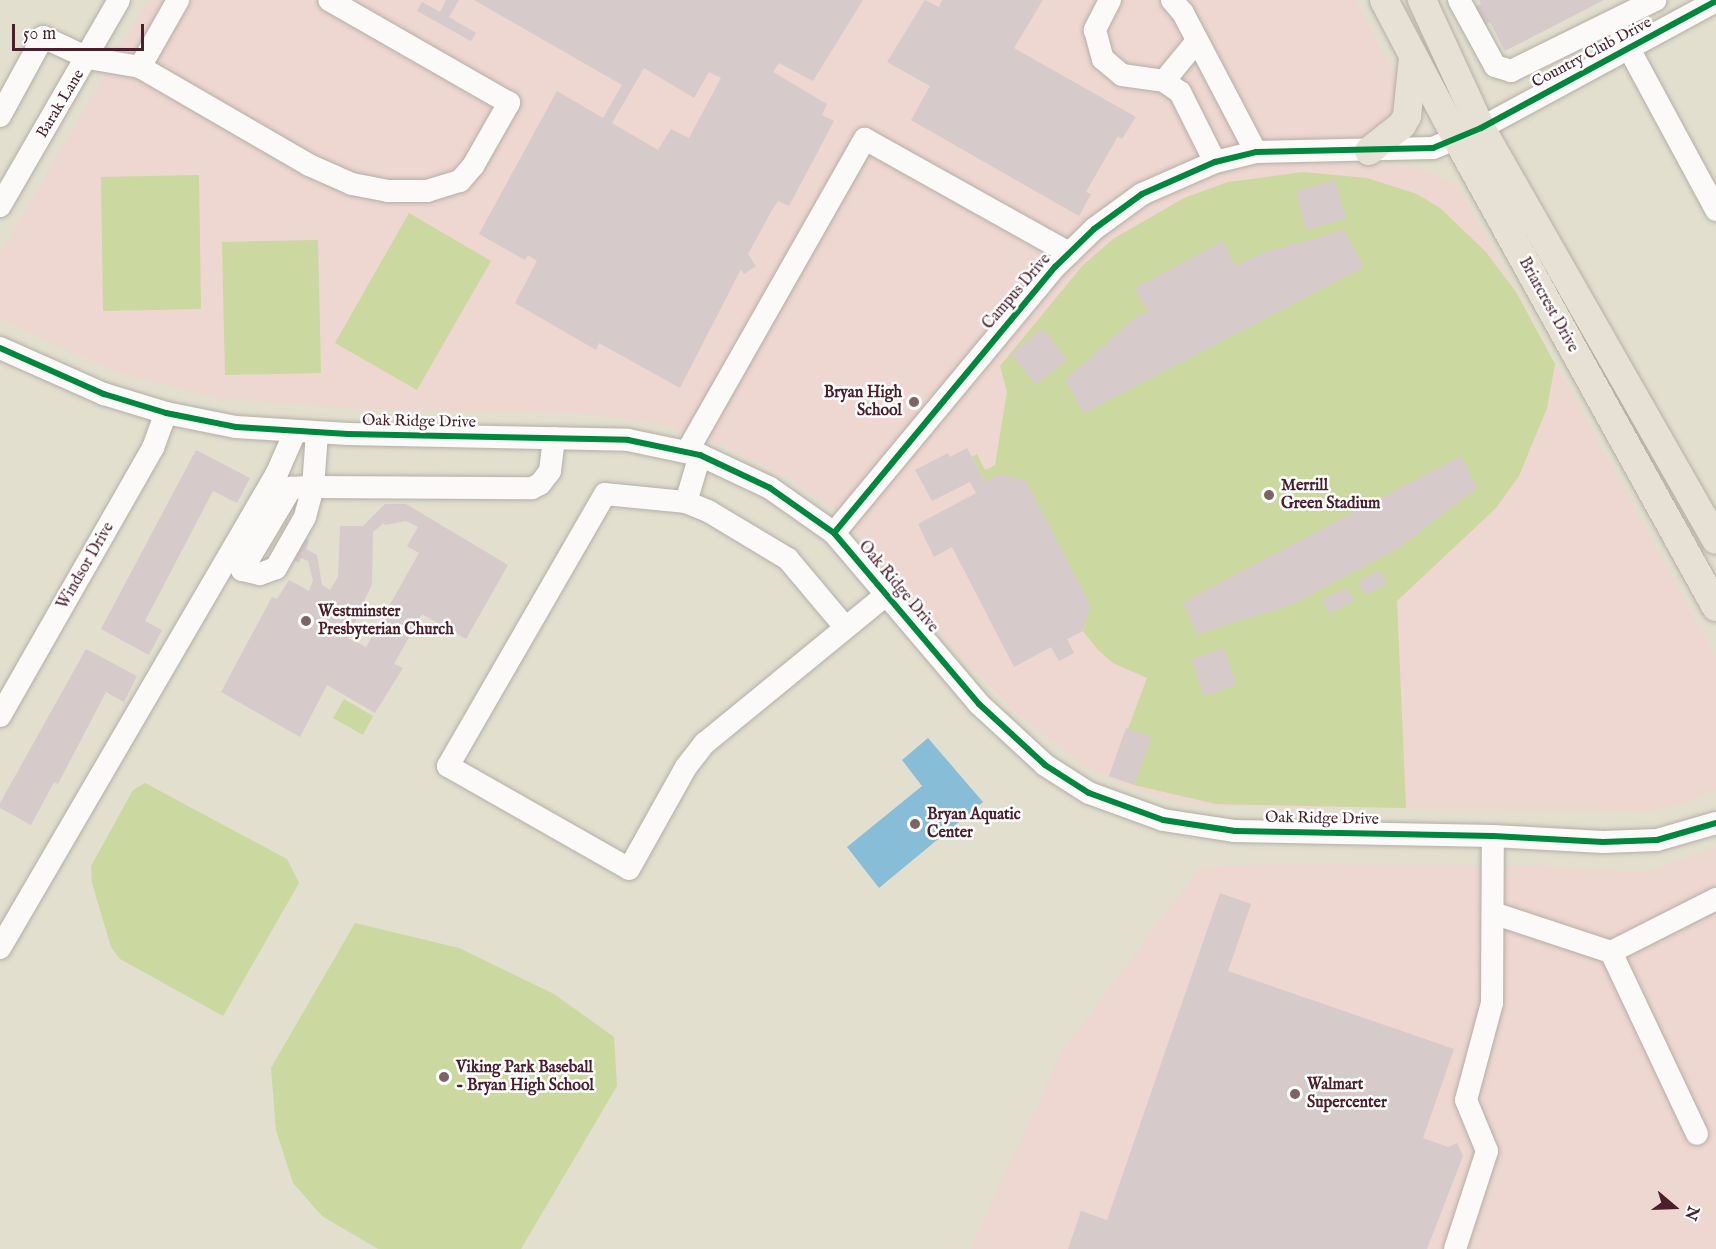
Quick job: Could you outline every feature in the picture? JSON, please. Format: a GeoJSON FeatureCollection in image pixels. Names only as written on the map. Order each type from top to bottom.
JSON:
{"type":"FeatureCollection","features":[{"type":"Feature","properties":{"kind":"main road","name":"Briarcrest Drive"},"geometry":{"type":"LineString","coordinates":[[1384,0],[1413,56],[1469,133],[1716,540]]}},
{"type":"Feature","properties":{"kind":"main road","name":"Briarcrest Drive"},"geometry":{"type":"LineString","coordinates":[[1422,0],[1469,133],[1716,607]]}},
{"type":"Feature","properties":{"kind":"main road"},"geometry":{"type":"LineString","coordinates":[[1369,151],[1402,125],[1407,116],[1413,56]]}},
{"type":"Feature","properties":{"kind":"street","name":"Barak Lane"},"geometry":{"type":"LineString","coordinates":[[0,206],[119,0]]}},
{"type":"Feature","properties":{"kind":"street"},"geometry":{"type":"LineString","coordinates":[[140,67],[178,0]]}},
{"type":"Feature","properties":{"kind":"street"},"geometry":{"type":"LineString","coordinates":[[0,116],[43,37],[88,57],[140,67],[309,165],[352,184],[388,190],[440,190],[460,180],[473,166],[509,103],[329,0]]}},
{"type":"Feature","properties":{"kind":"street"},"geometry":{"type":"LineString","coordinates":[[1110,0],[1095,30],[1102,58],[1122,75],[1164,81],[1180,92],[1215,162]]}},
{"type":"Feature","properties":{"kind":"street"},"geometry":{"type":"LineString","coordinates":[[1172,0],[1197,41],[1256,152]]}},
{"type":"Feature","properties":{"kind":"street"},"geometry":{"type":"LineString","coordinates":[[1459,0],[1495,66],[1511,71],[1655,0]]}},
{"type":"Feature","properties":{"kind":"street","name":"Country Club Drive"},"geometry":{"type":"LineString","coordinates":[[1469,133],[1716,1]]}},
{"type":"Feature","properties":{"kind":"street"},"geometry":{"type":"LineString","coordinates":[[1614,22],[1716,210]]}},
{"type":"Feature","properties":{"kind":"street"},"geometry":{"type":"LineString","coordinates":[[1164,81],[1197,41]]}},
{"type":"Feature","properties":{"kind":"street","name":"Campus Drive"},"geometry":{"type":"LineString","coordinates":[[834,533],[1069,253],[1142,194],[1215,162],[1256,152],[1421,150],[1469,133]]}},
{"type":"Feature","properties":{"kind":"street"},"geometry":{"type":"LineString","coordinates":[[686,502],[694,453],[865,139],[1069,253]]}},
{"type":"Feature","properties":{"kind":"street","name":"Oak Ridge Drive"},"geometry":{"type":"LineString","coordinates":[[0,348],[104,394],[166,413],[236,427],[306,432],[628,440],[694,453],[770,488],[834,533],[1003,730],[1066,780],[1117,805],[1162,820],[1208,829],[1636,842],[1678,836],[1716,823]]}},
{"type":"Feature","properties":{"kind":"street","name":"Windsor Drive"},"geometry":{"type":"LineString","coordinates":[[0,716],[153,448],[166,413]]}},
{"type":"Feature","properties":{"kind":"street"},"geometry":{"type":"LineString","coordinates":[[306,432],[313,487],[532,488],[540,484],[550,471],[554,438]]}},
{"type":"Feature","properties":{"kind":"street"},"geometry":{"type":"LineString","coordinates":[[0,948],[277,473],[306,432]]}},
{"type":"Feature","properties":{"kind":"street"},"geometry":{"type":"LineString","coordinates":[[845,627],[788,559],[686,502],[605,494],[448,766],[628,869],[696,752],[887,594]]}},
{"type":"Feature","properties":{"kind":"street"},"geometry":{"type":"LineString","coordinates":[[1455,1249],[1486,1157],[1486,1146],[1466,1100],[1491,1016],[1493,836]]}},
{"type":"Feature","properties":{"kind":"street"},"geometry":{"type":"LineString","coordinates":[[1493,913],[1611,952],[1716,899]]}},
{"type":"Feature","properties":{"kind":"street"},"geometry":{"type":"LineString","coordinates":[[1611,952],[1696,1134]]}},
{"type":"Feature","properties":{"kind":"shaded area","name":"Bryan High School"},"geometry":{"type":"Polygon","coordinates":[[[148,0],[1355,0],[1395,75],[1398,98],[1389,127],[1361,139],[1343,140],[1347,165],[1415,167],[1456,183],[1716,657],[1716,790],[1686,803],[1646,811],[1209,806],[1170,800],[1128,787],[1084,766],[1014,711],[922,614],[861,535],[831,507],[780,473],[727,447],[659,423],[580,413],[363,409],[218,398],[117,372],[0,319],[0,255],[148,0]]]}},
{"type":"Feature","properties":{"kind":"shaded area"},"geometry":{"type":"Polygon","coordinates":[[[1716,847],[1716,1249],[970,1249],[1061,1053],[1199,868],[1263,864],[1514,865],[1646,872],[1716,847]]]}},
{"type":"Feature","properties":{"kind":"green space","name":"Merrill Green Stadium"},"geometry":{"type":"Polygon","coordinates":[[[1303,172],[1367,178],[1417,194],[1440,208],[1485,251],[1516,292],[1555,364],[1547,408],[1519,476],[1496,508],[1397,601],[1406,808],[1216,804],[1134,785],[1151,738],[1128,729],[1147,678],[1113,663],[1098,650],[1083,631],[1090,605],[985,482],[972,457],[977,454],[985,470],[995,465],[1007,392],[1000,366],[1083,265],[1113,239],[1184,198],[1228,182],[1303,172]]]}},
{"type":"Feature","properties":{"kind":"green space"},"geometry":{"type":"Polygon","coordinates":[[[199,175],[201,309],[103,311],[101,177],[199,175]]]}},
{"type":"Feature","properties":{"kind":"green space"},"geometry":{"type":"Polygon","coordinates":[[[409,213],[491,261],[417,390],[335,343],[409,213]]]}},
{"type":"Feature","properties":{"kind":"green space"},"geometry":{"type":"Polygon","coordinates":[[[318,240],[321,373],[225,375],[222,242],[318,240]]]}},
{"type":"Feature","properties":{"kind":"green space"},"geometry":{"type":"Polygon","coordinates":[[[344,699],[373,716],[363,735],[333,718],[344,699]]]}},
{"type":"Feature","properties":{"kind":"green space"},"geometry":{"type":"Polygon","coordinates":[[[145,783],[287,859],[299,883],[223,1016],[120,959],[111,947],[92,883],[91,866],[133,790],[145,783]]]}},
{"type":"Feature","properties":{"kind":"green space","name":"Viking Park Baseball - Bryan High School"},"geometry":{"type":"Polygon","coordinates":[[[355,923],[459,948],[554,994],[614,1037],[617,1086],[521,1249],[378,1249],[322,1216],[293,1183],[276,1130],[271,1068],[355,923]]]}},
{"type":"Feature","properties":{"kind":"water","name":"Bryan Aquatic Center"},"geometry":{"type":"Polygon","coordinates":[[[928,738],[983,802],[879,888],[847,847],[922,786],[902,760],[928,738]]]}},
{"type":"Feature","properties":{"kind":"building"},"geometry":{"type":"Polygon","coordinates":[[[446,0],[459,0],[449,17],[476,33],[471,41],[417,11],[422,2],[440,12],[446,0]]]}},
{"type":"Feature","properties":{"kind":"building"},"geometry":{"type":"Polygon","coordinates":[[[474,0],[863,0],[813,81],[779,63],[773,72],[827,104],[822,115],[834,121],[789,206],[778,201],[772,210],[748,254],[756,266],[744,274],[741,269],[680,388],[599,343],[596,350],[515,303],[537,261],[528,255],[525,260],[479,234],[557,91],[603,118],[622,85],[474,0]],[[644,68],[612,123],[658,150],[671,129],[689,138],[721,78],[709,72],[694,98],[644,68]]]}},
{"type":"Feature","properties":{"kind":"building"},"geometry":{"type":"Polygon","coordinates":[[[925,0],[939,7],[942,0],[1043,0],[1014,48],[1136,117],[1122,139],[1118,136],[1086,192],[1091,194],[1079,216],[911,120],[930,86],[887,62],[925,0]]]}},
{"type":"Feature","properties":{"kind":"building"},"geometry":{"type":"Polygon","coordinates":[[[1479,0],[1604,0],[1505,51],[1490,22],[1479,28],[1470,10],[1481,4],[1479,0]]]}},
{"type":"Feature","properties":{"kind":"building"},"geometry":{"type":"Polygon","coordinates":[[[1335,180],[1346,219],[1306,230],[1296,191],[1335,180]]]}},
{"type":"Feature","properties":{"kind":"building"},"geometry":{"type":"Polygon","coordinates":[[[1344,230],[1364,267],[1084,413],[1065,380],[1137,316],[1148,312],[1135,288],[1223,241],[1235,266],[1263,253],[1344,230]]]}},
{"type":"Feature","properties":{"kind":"building"},"geometry":{"type":"Polygon","coordinates":[[[1042,328],[1067,359],[1036,385],[1011,354],[1042,328]]]}},
{"type":"Feature","properties":{"kind":"building"},"geometry":{"type":"Polygon","coordinates":[[[967,448],[985,482],[1000,474],[1026,481],[1090,605],[1083,631],[1067,639],[1074,653],[1059,661],[1051,647],[1014,667],[952,547],[934,557],[918,524],[976,493],[970,482],[932,501],[915,470],[948,453],[950,457],[967,448]]]}},
{"type":"Feature","properties":{"kind":"building"},"geometry":{"type":"Polygon","coordinates":[[[196,450],[250,478],[237,503],[213,491],[145,621],[162,630],[149,655],[101,629],[196,450]]]}},
{"type":"Feature","properties":{"kind":"building"},"geometry":{"type":"Polygon","coordinates":[[[1461,456],[1477,488],[1400,547],[1291,605],[1197,634],[1183,602],[1461,456]]]}},
{"type":"Feature","properties":{"kind":"building","name":"Westminster Presbyterian Church"},"geometry":{"type":"Polygon","coordinates":[[[385,504],[406,504],[508,565],[466,639],[422,614],[394,664],[403,668],[375,713],[327,685],[300,737],[221,692],[272,597],[277,599],[289,580],[309,591],[313,581],[308,561],[301,558],[299,563],[277,550],[289,530],[309,541],[306,549],[317,555],[322,585],[330,590],[338,577],[340,526],[363,526],[385,504]],[[406,521],[384,525],[385,522],[373,532],[372,584],[348,638],[366,647],[419,553],[407,546],[418,527],[406,521]]]}},
{"type":"Feature","properties":{"kind":"building"},"geometry":{"type":"Polygon","coordinates":[[[1380,570],[1387,584],[1365,595],[1358,581],[1380,570]]]}},
{"type":"Feature","properties":{"kind":"building"},"geometry":{"type":"Polygon","coordinates":[[[1347,587],[1354,601],[1329,614],[1322,600],[1347,587]]]}},
{"type":"Feature","properties":{"kind":"building"},"geometry":{"type":"Polygon","coordinates":[[[1224,648],[1236,685],[1204,696],[1192,659],[1224,648]]]}},
{"type":"Feature","properties":{"kind":"building"},"geometry":{"type":"Polygon","coordinates":[[[86,649],[137,676],[124,702],[106,692],[58,784],[54,782],[31,825],[0,808],[0,803],[86,649]]]}},
{"type":"Feature","properties":{"kind":"building"},"geometry":{"type":"Polygon","coordinates":[[[1126,728],[1152,737],[1134,785],[1109,776],[1126,728]]]}},
{"type":"Feature","properties":{"kind":"building","name":"Walmart Supercenter"},"geometry":{"type":"Polygon","coordinates":[[[1220,893],[1251,904],[1228,971],[1454,1049],[1423,1138],[1448,1147],[1457,1143],[1463,1156],[1427,1249],[1068,1249],[1081,1211],[1107,1220],[1220,893]]]}},
{"type":"Feature","properties":{"kind":"cycle path"},"geometry":{"type":"LineString","coordinates":[[834,533],[1055,267],[1094,229],[1142,194],[1215,162],[1256,152],[1433,148],[1481,128],[1716,1]]}},
{"type":"Feature","properties":{"kind":"cycle path"},"geometry":{"type":"LineString","coordinates":[[0,348],[104,394],[166,413],[236,427],[348,434],[628,440],[700,455],[770,488],[834,533],[979,704],[1045,765],[1089,793],[1163,820],[1235,831],[1493,836],[1603,842],[1657,840],[1716,823]]}},
{"type":"Feature","properties":{"kind":"place","name":"Bryan High School"},"geometry":{"type":"Point","coordinates":[914,402]}},
{"type":"Feature","properties":{"kind":"place","name":"Merrill Green Stadium"},"geometry":{"type":"Point","coordinates":[1269,495]}},
{"type":"Feature","properties":{"kind":"place","name":"Westminster Presbyterian Church"},"geometry":{"type":"Point","coordinates":[306,621]}},
{"type":"Feature","properties":{"kind":"place","name":"Bryan Aquatic Center"},"geometry":{"type":"Point","coordinates":[915,824]}},
{"type":"Feature","properties":{"kind":"place","name":"Viking Park Baseball - Bryan High School"},"geometry":{"type":"Point","coordinates":[444,1077]}},
{"type":"Feature","properties":{"kind":"place","name":"Walmart Supercenter"},"geometry":{"type":"Point","coordinates":[1295,1094]}}]}
